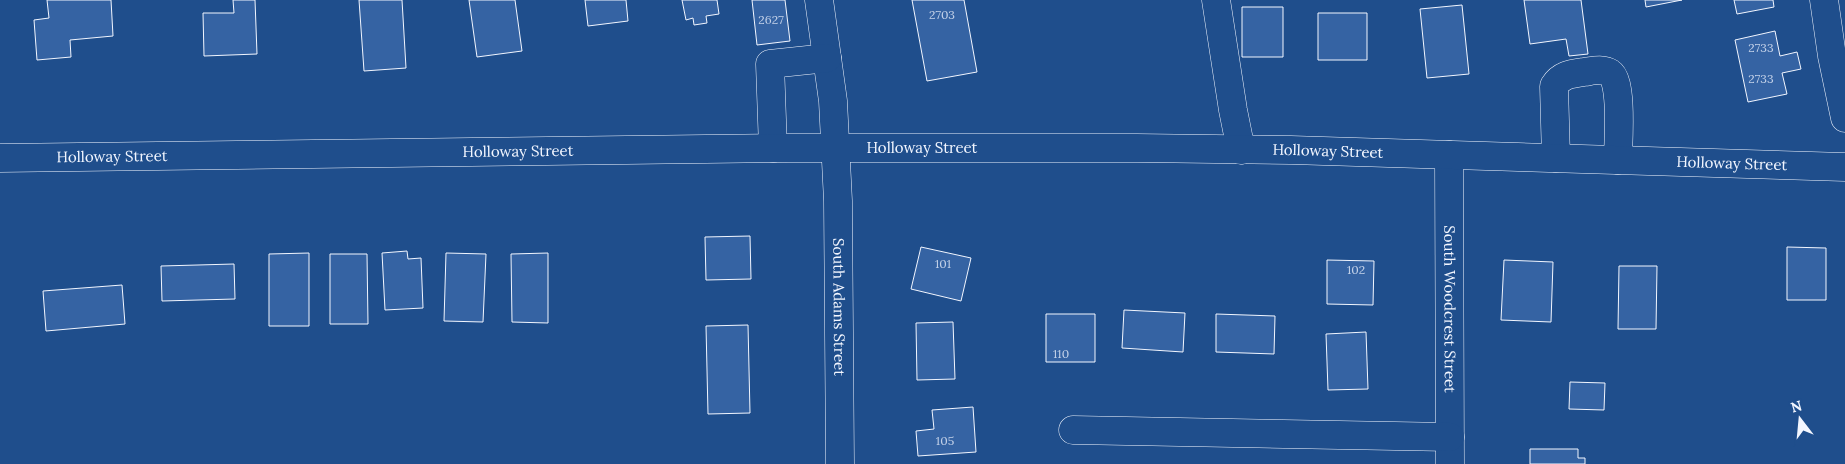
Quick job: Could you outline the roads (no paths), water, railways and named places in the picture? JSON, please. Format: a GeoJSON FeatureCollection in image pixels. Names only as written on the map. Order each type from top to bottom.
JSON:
{"type":"FeatureCollection","features":[{"type":"Feature","properties":{"kind":"main road","name":"South Adams Street"},"geometry":{"type":"LineString","coordinates":[[819,0],[833,101],[838,201],[840,464]]}},
{"type":"Feature","properties":{"kind":"main road"},"geometry":{"type":"LineString","coordinates":[[1216,0],[1241,150]]}},
{"type":"Feature","properties":{"kind":"main road"},"geometry":{"type":"LineString","coordinates":[[1824,0],[1832,56],[1845,118]]}},
{"type":"Feature","properties":{"kind":"main road"},"geometry":{"type":"LineString","coordinates":[[773,148],[770,64],[827,58]]}},
{"type":"Feature","properties":{"kind":"main road"},"geometry":{"type":"LineString","coordinates":[[1556,158],[1554,86],[1559,79],[1570,74],[1605,70],[1612,73],[1615,78],[1619,109],[1618,160]]}},
{"type":"Feature","properties":{"kind":"main road","name":"Holloway Street"},"geometry":{"type":"LineString","coordinates":[[0,158],[773,148],[1241,150],[1845,167]]}},
{"type":"Feature","properties":{"kind":"main road","name":"South Woodcrest Street"},"geometry":{"type":"LineString","coordinates":[[1449,155],[1450,464]]}},
{"type":"Feature","properties":{"kind":"main road"},"geometry":{"type":"LineString","coordinates":[[1073,430],[1450,437]]}}]}
